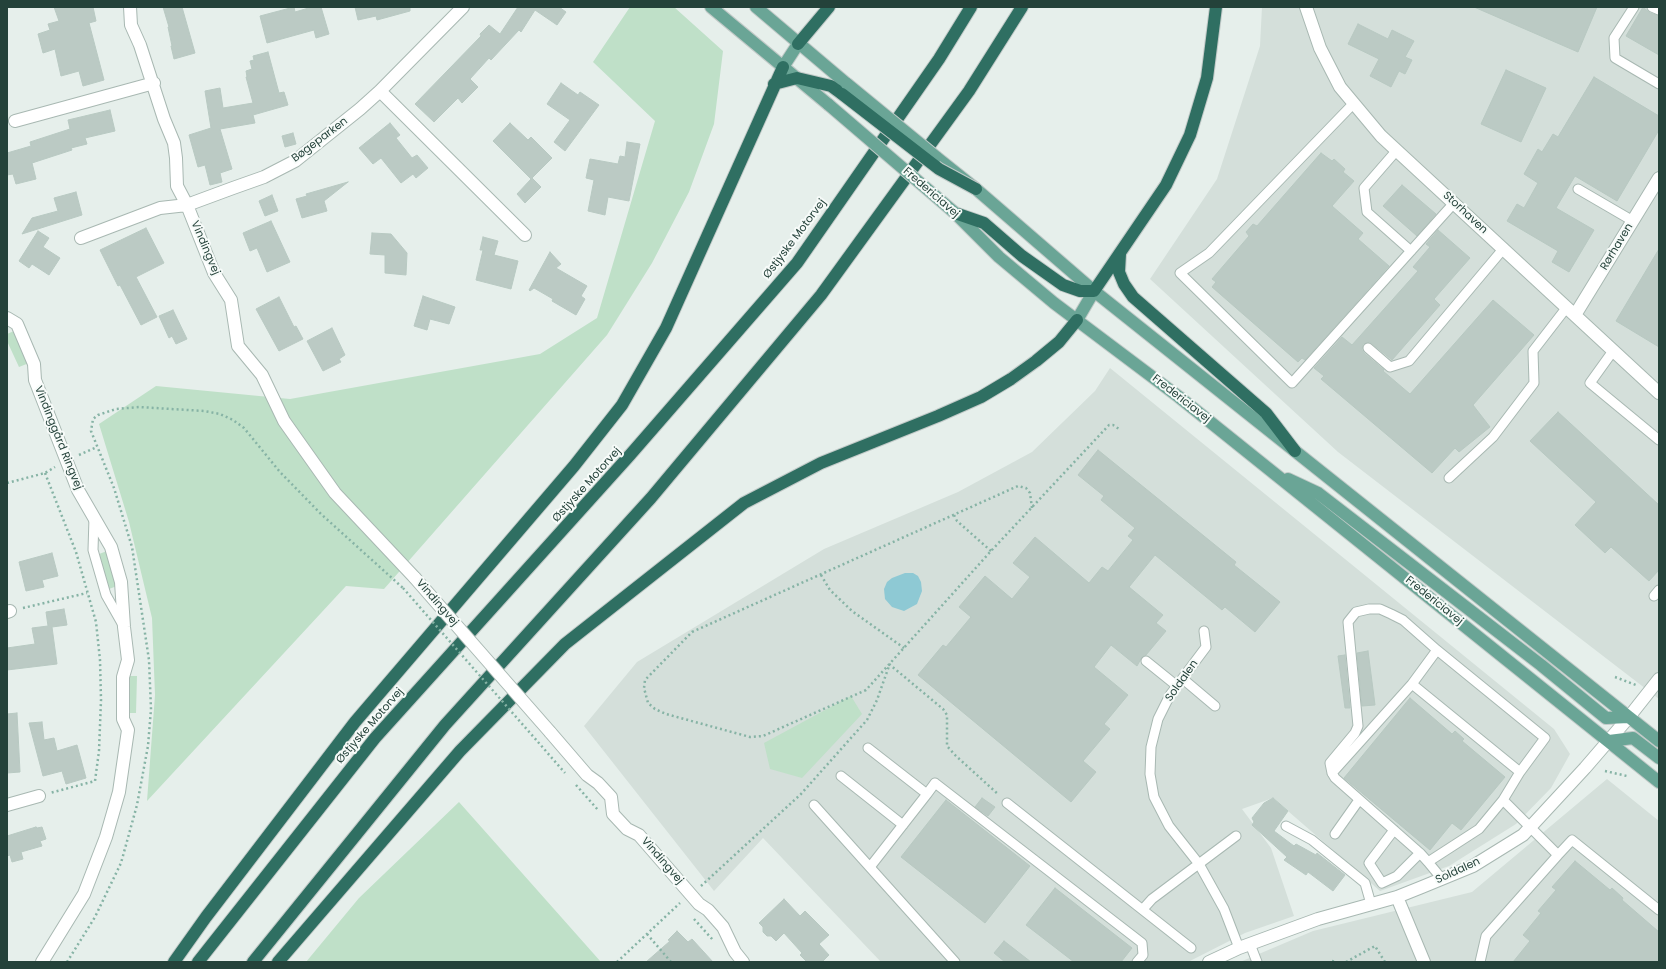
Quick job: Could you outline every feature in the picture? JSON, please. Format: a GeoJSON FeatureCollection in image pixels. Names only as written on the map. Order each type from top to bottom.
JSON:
{"type":"FeatureCollection","features":[{"type":"Feature","properties":{"kind":"highway"},"geometry":{"type":"LineString","coordinates":[[798,44],[829,7]]}},
{"type":"Feature","properties":{"kind":"highway","name":"Østjyske Motorvej"},"geometry":{"type":"LineString","coordinates":[[198,962],[375,738],[630,456],[797,263],[939,59],[971,7]]}},
{"type":"Feature","properties":{"kind":"highway"},"geometry":{"type":"LineString","coordinates":[[253,962],[445,725],[651,498],[821,295],[969,91],[1022,7]]}},
{"type":"Feature","properties":{"kind":"highway"},"geometry":{"type":"LineString","coordinates":[[955,213],[984,223],[1022,256],[1062,285],[1080,291],[1094,291],[1166,185],[1190,135],[1207,78],[1216,7]]}},
{"type":"Feature","properties":{"kind":"highway"},"geometry":{"type":"LineString","coordinates":[[174,962],[206,917],[355,722],[574,466],[622,405],[666,328],[774,84],[783,67]]}},
{"type":"Feature","properties":{"kind":"highway"},"geometry":{"type":"LineString","coordinates":[[774,84],[797,78],[844,89],[939,170],[976,189]]}},
{"type":"Feature","properties":{"kind":"highway"},"geometry":{"type":"LineString","coordinates":[[1120,254],[1120,272],[1124,284],[1133,298],[1266,413],[1294,451]]}},
{"type":"Feature","properties":{"kind":"highway"},"geometry":{"type":"LineString","coordinates":[[278,962],[460,751],[565,644],[744,503],[822,463],[982,397],[1036,361],[1059,342],[1077,320]]}},
{"type":"Feature","properties":{"kind":"main road","name":"Fredericiavej"},"geometry":{"type":"LineString","coordinates":[[711,7],[830,105],[955,213],[1000,258],[1077,320],[1179,397],[1659,782]]}},
{"type":"Feature","properties":{"kind":"main road"},"geometry":{"type":"LineString","coordinates":[[756,7],[798,44],[844,89]]}},
{"type":"Feature","properties":{"kind":"main road"},"geometry":{"type":"LineString","coordinates":[[783,67],[798,44]]}},
{"type":"Feature","properties":{"kind":"main road"},"geometry":{"type":"LineString","coordinates":[[976,189],[1094,291],[1659,741]]}},
{"type":"Feature","properties":{"kind":"main road"},"geometry":{"type":"LineString","coordinates":[[1077,320],[1094,291]]}},
{"type":"Feature","properties":{"kind":"main road"},"geometry":{"type":"LineString","coordinates":[[1267,469],[1318,494],[1541,665],[1606,718],[1629,717]]}},
{"type":"Feature","properties":{"kind":"main road"},"geometry":{"type":"LineString","coordinates":[[1609,741],[1633,738],[1659,758]]}},
{"type":"Feature","properties":{"kind":"street","name":"Vindingvej"},"geometry":{"type":"LineString","coordinates":[[130,7],[131,25],[154,83],[164,119],[174,143],[177,186],[187,205],[214,273],[231,300],[238,346],[262,375],[284,421],[335,493],[415,578],[587,775],[598,783],[612,797],[613,814],[627,830],[639,835],[699,904],[708,910],[723,928],[734,952],[743,962]]}},
{"type":"Feature","properties":{"kind":"street","name":"Bøgeparken"},"geometry":{"type":"LineString","coordinates":[[187,205],[264,177],[294,161],[349,118],[380,91],[463,7]]}},
{"type":"Feature","properties":{"kind":"street","name":"Storhaven"},"geometry":{"type":"LineString","coordinates":[[1306,7],[1320,48],[1340,87],[1381,136],[1504,248],[1659,393]]}},
{"type":"Feature","properties":{"kind":"street"},"geometry":{"type":"LineString","coordinates":[[15,121],[154,83]]}},
{"type":"Feature","properties":{"kind":"street"},"geometry":{"type":"LineString","coordinates":[[380,91],[525,235]]}},
{"type":"Feature","properties":{"kind":"street","name":"Rørhaven"},"geometry":{"type":"LineString","coordinates":[[1571,311],[1633,220],[1655,192],[1659,178]]}},
{"type":"Feature","properties":{"kind":"street"},"geometry":{"type":"LineString","coordinates":[[81,238],[160,208],[187,205]]}},
{"type":"Feature","properties":{"kind":"street","name":"Vindinggård Ringvej"},"geometry":{"type":"LineString","coordinates":[[7,318],[17,324],[34,364],[35,380],[78,490],[111,547],[122,582],[124,627],[128,660],[123,677],[123,719],[128,730],[119,792],[106,837],[84,894],[42,962]]}},
{"type":"Feature","properties":{"kind":"street","name":"Soldalen"},"geometry":{"type":"LineString","coordinates":[[1209,962],[1244,946],[1318,919],[1397,897],[1442,879],[1473,866],[1523,835],[1609,741],[1659,679]]}},
{"type":"Feature","properties":{"kind":"street"},"geometry":{"type":"LineString","coordinates":[[7,804],[39,796]]}},
{"type":"Feature","properties":{"kind":"street"},"geometry":{"type":"LineString","coordinates":[[1397,897],[1424,962]]}},
{"type":"Feature","properties":{"kind":"lane"},"geometry":{"type":"LineString","coordinates":[[1634,7],[1614,38],[1615,58],[1659,84]]}},
{"type":"Feature","properties":{"kind":"lane"},"geometry":{"type":"LineString","coordinates":[[1652,7],[1659,10]]}},
{"type":"Feature","properties":{"kind":"lane"},"geometry":{"type":"LineString","coordinates":[[1354,103],[1209,253],[1180,273],[1292,383],[1454,203]]}},
{"type":"Feature","properties":{"kind":"lane"},"geometry":{"type":"LineString","coordinates":[[1397,150],[1364,188],[1367,212],[1411,251]]}},
{"type":"Feature","properties":{"kind":"lane"},"geometry":{"type":"LineString","coordinates":[[1578,190],[1633,220]]}},
{"type":"Feature","properties":{"kind":"lane"},"geometry":{"type":"LineString","coordinates":[[1368,348],[1390,367],[1409,361],[1504,248]]}},
{"type":"Feature","properties":{"kind":"lane"},"geometry":{"type":"LineString","coordinates":[[1450,478],[1492,436],[1534,383],[1533,351],[1571,311]]}},
{"type":"Feature","properties":{"kind":"lane"},"geometry":{"type":"LineString","coordinates":[[1613,351],[1590,383],[1659,440]]}},
{"type":"Feature","properties":{"kind":"lane","name":"Vindinggård Ringvej"},"geometry":{"type":"LineString","coordinates":[[94,516],[93,550],[106,595],[124,627]]}},
{"type":"Feature","properties":{"kind":"lane"},"geometry":{"type":"LineString","coordinates":[[1428,862],[1479,830],[1503,800],[1520,772],[1544,738],[1403,620],[1380,609],[1369,609],[1356,612],[1348,622],[1358,726],[1355,733],[1330,763],[1332,772],[1335,778],[1420,853],[1442,879]]}},
{"type":"Feature","properties":{"kind":"lane","name":"Soldalen"},"geometry":{"type":"LineString","coordinates":[[1204,631],[1206,647],[1170,695],[1158,719],[1151,747],[1150,774],[1154,797],[1169,826],[1199,864],[1244,946]]}},
{"type":"Feature","properties":{"kind":"lane"},"geometry":{"type":"LineString","coordinates":[[1332,772],[1412,684],[1437,650]]}},
{"type":"Feature","properties":{"kind":"lane"},"geometry":{"type":"LineString","coordinates":[[1146,662],[1215,706]]}},
{"type":"Feature","properties":{"kind":"lane"},"geometry":{"type":"LineString","coordinates":[[1412,684],[1520,772]]}},
{"type":"Feature","properties":{"kind":"lane"},"geometry":{"type":"LineString","coordinates":[[868,748],[927,794]]}},
{"type":"Feature","properties":{"kind":"lane"},"geometry":{"type":"LineString","coordinates":[[841,776],[902,825]]}},
{"type":"Feature","properties":{"kind":"lane"},"geometry":{"type":"LineString","coordinates":[[870,867],[935,783],[1142,943],[1143,955],[1137,962]]}},
{"type":"Feature","properties":{"kind":"lane"},"geometry":{"type":"LineString","coordinates":[[1335,834],[1360,800]]}},
{"type":"Feature","properties":{"kind":"lane"},"geometry":{"type":"LineString","coordinates":[[1503,800],[1558,855]]}},
{"type":"Feature","properties":{"kind":"lane"},"geometry":{"type":"LineString","coordinates":[[1007,803],[1191,948]]}},
{"type":"Feature","properties":{"kind":"lane"},"geometry":{"type":"LineString","coordinates":[[814,805],[955,962]]}},
{"type":"Feature","properties":{"kind":"lane"},"geometry":{"type":"LineString","coordinates":[[1286,826],[1312,840],[1365,883],[1371,904]]}},
{"type":"Feature","properties":{"kind":"lane"},"geometry":{"type":"LineString","coordinates":[[1394,830],[1369,863],[1382,883],[1397,876],[1420,853]]}},
{"type":"Feature","properties":{"kind":"lane"},"geometry":{"type":"LineString","coordinates":[[1142,909],[1152,899],[1236,836]]}},
{"type":"Feature","properties":{"kind":"lane"},"geometry":{"type":"LineString","coordinates":[[1480,962],[1486,936],[1572,840],[1659,910]]}},
{"type":"Feature","properties":{"kind":"lane"},"geometry":{"type":"LineString","coordinates":[[1244,946],[1257,962]]}},
{"type":"Feature","properties":{"kind":"path"},"geometry":{"type":"LineString","coordinates":[[7,483],[45,473],[97,446],[91,431],[93,419],[98,415],[116,409],[139,407],[204,411],[220,414],[233,420],[244,428],[280,472],[321,514],[403,588],[538,742]]}},
{"type":"Feature","properties":{"kind":"path"},"geometry":{"type":"LineString","coordinates":[[1032,508],[1030,493],[1026,488],[1018,486],[692,632],[645,680],[644,688],[648,703],[654,709],[674,716],[750,737],[762,736],[866,690],[1109,425],[1119,429]]}},
{"type":"Feature","properties":{"kind":"path"},"geometry":{"type":"LineString","coordinates":[[39,796],[95,781],[100,729],[100,660],[96,622],[76,552],[45,473]]}},
{"type":"Feature","properties":{"kind":"path"},"geometry":{"type":"LineString","coordinates":[[954,515],[957,521],[992,551]]}},
{"type":"Feature","properties":{"kind":"path"},"geometry":{"type":"LineString","coordinates":[[821,574],[830,590],[852,611],[904,648]]}},
{"type":"Feature","properties":{"kind":"path"},"geometry":{"type":"LineString","coordinates":[[9,611],[87,594]]}},
{"type":"Feature","properties":{"kind":"path"},"geometry":{"type":"LineString","coordinates":[[889,664],[943,709],[947,715],[947,746],[1007,803]]}},
{"type":"Feature","properties":{"kind":"path"},"geometry":{"type":"LineString","coordinates":[[617,962],[680,902],[691,895],[801,794],[867,720],[877,700],[889,664]]}},
{"type":"Feature","properties":{"kind":"path"},"geometry":{"type":"LineString","coordinates":[[1615,677],[1636,685]]}},
{"type":"Feature","properties":{"kind":"path"},"geometry":{"type":"LineString","coordinates":[[1605,771],[1627,776]]}},
{"type":"Feature","properties":{"kind":"path"},"geometry":{"type":"LineString","coordinates":[[647,934],[671,962]]}},
{"type":"Feature","properties":{"kind":"path"},"geometry":{"type":"LineString","coordinates":[[1346,962],[1375,946],[1386,962]]}},
{"type":"Feature","properties":{"kind":"path"},"geometry":{"type":"LineString","coordinates":[[1332,961],[1336,962]]}},
{"type":"Feature","properties":{"kind":"shaded area"},"geometry":{"type":"Polygon","coordinates":[[[1262,7],[1659,7],[1659,699],[1338,452],[1150,279],[1217,179],[1260,46],[1262,7]]]}},
{"type":"Feature","properties":{"kind":"shaded area"},"geometry":{"type":"Polygon","coordinates":[[[1110,368],[1554,729],[1570,754],[1551,788],[1516,824],[1449,866],[1380,891],[1273,798],[1242,809],[1271,848],[1294,916],[1245,933],[1188,962],[881,962],[763,838],[714,891],[584,726],[637,662],[824,549],[958,492],[1032,452],[1095,391],[1110,368]]]}},
{"type":"Feature","properties":{"kind":"shaded area"},"geometry":{"type":"Polygon","coordinates":[[[1607,779],[1659,821],[1659,962],[1240,962],[1313,931],[1472,892],[1607,779]]]}},
{"type":"Feature","properties":{"kind":"green space"},"geometry":{"type":"Polygon","coordinates":[[[630,7],[674,7],[723,51],[714,124],[689,192],[652,263],[607,335],[384,589],[346,586],[147,801],[155,695],[152,618],[129,522],[99,424],[156,386],[290,399],[540,354],[597,318],[655,121],[593,62],[630,7]]]}},
{"type":"Feature","properties":{"kind":"green space"},"geometry":{"type":"Polygon","coordinates":[[[14,331],[29,363],[19,367],[7,341],[7,334],[14,331]]]}},
{"type":"Feature","properties":{"kind":"green space"},"geometry":{"type":"Polygon","coordinates":[[[107,551],[117,586],[109,589],[99,554],[107,551]]]}},
{"type":"Feature","properties":{"kind":"green space"},"geometry":{"type":"Polygon","coordinates":[[[128,676],[137,676],[136,713],[127,713],[128,676]]]}},
{"type":"Feature","properties":{"kind":"green space"},"geometry":{"type":"Polygon","coordinates":[[[851,696],[862,714],[802,778],[770,769],[764,743],[851,696]]]}},
{"type":"Feature","properties":{"kind":"green space"},"geometry":{"type":"Polygon","coordinates":[[[459,802],[601,962],[306,962],[359,898],[459,802]]]}},
{"type":"Feature","properties":{"kind":"water"},"geometry":{"type":"Polygon","coordinates":[[[905,573],[913,573],[918,576],[921,582],[922,591],[917,604],[904,611],[892,607],[885,599],[884,589],[887,582],[892,578],[905,573]]]}},
{"type":"Feature","properties":{"kind":"building"},"geometry":{"type":"Polygon","coordinates":[[[54,7],[93,7],[96,21],[89,23],[104,80],[83,86],[79,71],[61,76],[55,49],[43,53],[38,34],[50,30],[48,24],[59,21],[54,7]]]}},
{"type":"Feature","properties":{"kind":"building"},"geometry":{"type":"Polygon","coordinates":[[[163,7],[182,7],[195,53],[174,59],[169,27],[163,7]]]}},
{"type":"Feature","properties":{"kind":"building"},"geometry":{"type":"Polygon","coordinates":[[[294,7],[295,12],[312,7],[321,7],[329,34],[316,38],[314,30],[267,43],[260,16],[294,7]]]}},
{"type":"Feature","properties":{"kind":"building"},"geometry":{"type":"Polygon","coordinates":[[[355,7],[410,7],[410,11],[377,20],[376,16],[358,20],[355,7]]]}},
{"type":"Feature","properties":{"kind":"building"},"geometry":{"type":"Polygon","coordinates":[[[518,7],[559,7],[566,12],[557,25],[535,10],[521,32],[519,30],[491,60],[489,58],[470,79],[478,87],[462,103],[458,98],[434,122],[415,104],[481,36],[480,34],[489,25],[500,34],[518,7]]]}},
{"type":"Feature","properties":{"kind":"building"},"geometry":{"type":"Polygon","coordinates":[[[1474,7],[1597,7],[1578,52],[1474,7]]]}},
{"type":"Feature","properties":{"kind":"building"},"geometry":{"type":"Polygon","coordinates":[[[1643,7],[1650,13],[1659,16],[1659,55],[1626,36],[1643,7]]]}},
{"type":"Feature","properties":{"kind":"building"},"geometry":{"type":"Polygon","coordinates":[[[1358,24],[1388,39],[1392,30],[1414,41],[1405,57],[1412,60],[1405,74],[1399,71],[1391,87],[1370,76],[1379,59],[1348,44],[1358,24]]]}},
{"type":"Feature","properties":{"kind":"building"},"geometry":{"type":"Polygon","coordinates":[[[268,52],[279,93],[284,92],[288,105],[253,115],[255,123],[220,129],[232,169],[220,173],[222,182],[210,185],[205,165],[198,167],[189,135],[211,128],[205,91],[220,88],[223,108],[253,103],[246,77],[246,71],[252,69],[250,61],[254,60],[253,56],[268,52]]]}},
{"type":"Feature","properties":{"kind":"building"},"geometry":{"type":"Polygon","coordinates":[[[1506,70],[1546,88],[1521,142],[1481,124],[1506,70]]]}},
{"type":"Feature","properties":{"kind":"building"},"geometry":{"type":"Polygon","coordinates":[[[1594,77],[1659,116],[1659,130],[1617,201],[1575,176],[1556,208],[1594,230],[1569,272],[1552,262],[1558,251],[1507,221],[1517,204],[1524,208],[1538,183],[1524,174],[1538,149],[1542,152],[1553,134],[1558,137],[1594,77]]]}},
{"type":"Feature","properties":{"kind":"building"},"geometry":{"type":"Polygon","coordinates":[[[561,83],[578,95],[580,92],[599,105],[565,151],[554,142],[570,120],[547,104],[561,83]]]}},
{"type":"Feature","properties":{"kind":"building"},"geometry":{"type":"Polygon","coordinates":[[[110,110],[115,131],[85,138],[87,144],[71,148],[72,150],[32,163],[36,179],[16,184],[13,174],[7,175],[7,153],[31,146],[30,142],[70,129],[68,120],[110,110]]]}},
{"type":"Feature","properties":{"kind":"building"},"geometry":{"type":"Polygon","coordinates":[[[390,123],[400,135],[396,138],[412,158],[417,155],[428,168],[416,178],[413,174],[401,183],[381,158],[373,164],[359,148],[390,123]]]}},
{"type":"Feature","properties":{"kind":"building"},"geometry":{"type":"Polygon","coordinates":[[[510,123],[528,140],[531,137],[552,158],[532,178],[541,187],[525,203],[517,194],[531,179],[493,141],[510,123]]]}},
{"type":"Feature","properties":{"kind":"building"},"geometry":{"type":"Polygon","coordinates":[[[293,133],[296,144],[285,147],[282,136],[293,133]]]}},
{"type":"Feature","properties":{"kind":"building"},"geometry":{"type":"Polygon","coordinates":[[[627,142],[640,144],[629,201],[608,197],[605,215],[588,211],[594,180],[586,178],[590,159],[618,164],[620,156],[625,157],[627,142]]]}},
{"type":"Feature","properties":{"kind":"building"},"geometry":{"type":"Polygon","coordinates":[[[1321,153],[1332,161],[1334,159],[1345,169],[1343,172],[1354,181],[1332,206],[1363,233],[1358,239],[1389,266],[1305,360],[1302,358],[1298,362],[1212,287],[1216,282],[1212,279],[1249,236],[1246,232],[1253,224],[1257,226],[1321,153]]]}},
{"type":"Feature","properties":{"kind":"building"},"geometry":{"type":"Polygon","coordinates":[[[348,182],[324,201],[327,211],[302,218],[296,199],[307,196],[306,194],[348,182]]]}},
{"type":"Feature","properties":{"kind":"building"},"geometry":{"type":"Polygon","coordinates":[[[1402,185],[1436,214],[1417,236],[1383,206],[1402,185]]]}},
{"type":"Feature","properties":{"kind":"building"},"geometry":{"type":"Polygon","coordinates":[[[76,192],[82,215],[22,234],[32,218],[58,211],[54,198],[76,192]]]}},
{"type":"Feature","properties":{"kind":"building"},"geometry":{"type":"Polygon","coordinates":[[[272,195],[278,211],[265,216],[259,201],[272,195]]]}},
{"type":"Feature","properties":{"kind":"building"},"geometry":{"type":"Polygon","coordinates":[[[271,221],[290,262],[267,272],[257,248],[250,251],[243,233],[271,221]]]}},
{"type":"Feature","properties":{"kind":"building"},"geometry":{"type":"Polygon","coordinates":[[[146,228],[164,263],[136,277],[157,317],[141,325],[120,285],[118,286],[100,250],[146,228]]]}},
{"type":"Feature","properties":{"kind":"building"},"geometry":{"type":"Polygon","coordinates":[[[1438,230],[1470,258],[1434,299],[1440,305],[1392,360],[1370,342],[1363,344],[1362,350],[1364,353],[1410,394],[1493,300],[1534,335],[1473,405],[1490,427],[1459,452],[1455,448],[1432,473],[1321,379],[1324,376],[1314,368],[1342,337],[1352,345],[1418,271],[1413,267],[1430,247],[1426,244],[1438,230]]]}},
{"type":"Feature","properties":{"kind":"building"},"geometry":{"type":"Polygon","coordinates":[[[38,231],[49,238],[43,247],[60,258],[49,275],[32,264],[29,268],[19,261],[38,231]]]}},
{"type":"Feature","properties":{"kind":"building"},"geometry":{"type":"Polygon","coordinates":[[[372,233],[391,234],[407,253],[406,275],[385,273],[385,255],[370,254],[372,233]]]}},
{"type":"Feature","properties":{"kind":"building"},"geometry":{"type":"Polygon","coordinates":[[[483,237],[498,241],[494,255],[518,261],[511,289],[476,280],[483,250],[480,250],[483,237]]]}},
{"type":"Feature","properties":{"kind":"building"},"geometry":{"type":"Polygon","coordinates":[[[1659,249],[1659,347],[1616,321],[1659,249]]]}},
{"type":"Feature","properties":{"kind":"building"},"geometry":{"type":"Polygon","coordinates":[[[550,252],[561,264],[556,268],[587,286],[581,296],[585,299],[576,315],[552,301],[553,299],[534,288],[530,291],[529,290],[550,252]]]}},
{"type":"Feature","properties":{"kind":"building"},"geometry":{"type":"Polygon","coordinates":[[[423,296],[455,307],[449,324],[430,319],[427,330],[414,326],[423,296]]]}},
{"type":"Feature","properties":{"kind":"building"},"geometry":{"type":"Polygon","coordinates":[[[279,297],[294,327],[296,326],[303,339],[279,351],[256,309],[279,297]]]}},
{"type":"Feature","properties":{"kind":"building"},"geometry":{"type":"Polygon","coordinates":[[[173,310],[187,339],[176,344],[172,336],[169,338],[159,316],[173,310]]]}},
{"type":"Feature","properties":{"kind":"building"},"geometry":{"type":"Polygon","coordinates":[[[332,328],[345,355],[339,359],[341,362],[323,371],[307,341],[332,328]]]}},
{"type":"Feature","properties":{"kind":"building"},"geometry":{"type":"Polygon","coordinates":[[[1558,412],[1659,505],[1659,570],[1649,581],[1611,547],[1605,553],[1575,525],[1596,502],[1530,441],[1558,412]]]}},
{"type":"Feature","properties":{"kind":"building"},"geometry":{"type":"Polygon","coordinates":[[[1098,450],[1236,562],[1234,565],[1280,602],[1255,632],[1225,607],[1222,610],[1155,555],[1129,587],[1163,615],[1156,623],[1166,631],[1146,655],[1142,657],[1137,666],[1111,645],[1094,667],[1128,695],[1104,724],[1110,729],[1083,761],[1096,772],[1071,802],[918,675],[943,645],[946,647],[971,617],[959,607],[985,576],[1012,599],[1030,577],[1013,563],[1035,537],[1089,583],[1102,567],[1108,571],[1133,540],[1128,536],[1135,528],[1101,500],[1104,496],[1078,475],[1098,450]]]}},
{"type":"Feature","properties":{"kind":"building"},"geometry":{"type":"Polygon","coordinates":[[[52,553],[58,576],[42,580],[44,587],[26,591],[19,562],[52,553]]]}},
{"type":"Feature","properties":{"kind":"building"},"geometry":{"type":"Polygon","coordinates":[[[64,609],[67,625],[52,627],[57,664],[7,670],[7,648],[35,644],[32,628],[48,626],[46,612],[64,609]]]}},
{"type":"Feature","properties":{"kind":"building"},"geometry":{"type":"Polygon","coordinates":[[[1368,651],[1375,705],[1362,706],[1357,653],[1368,651]]]}},
{"type":"Feature","properties":{"kind":"building"},"geometry":{"type":"Polygon","coordinates":[[[1345,655],[1350,708],[1345,708],[1338,656],[1345,655]]]}},
{"type":"Feature","properties":{"kind":"building"},"geometry":{"type":"Polygon","coordinates":[[[1410,698],[1452,734],[1455,731],[1464,739],[1462,741],[1505,777],[1461,830],[1452,823],[1430,850],[1344,778],[1410,698]]]}},
{"type":"Feature","properties":{"kind":"building"},"geometry":{"type":"Polygon","coordinates":[[[17,713],[20,772],[7,773],[7,714],[17,713]]]}},
{"type":"Feature","properties":{"kind":"building"},"geometry":{"type":"Polygon","coordinates":[[[42,722],[44,740],[54,738],[57,751],[77,745],[86,778],[66,784],[62,771],[43,776],[29,723],[42,722]]]}},
{"type":"Feature","properties":{"kind":"building"},"geometry":{"type":"Polygon","coordinates":[[[982,798],[995,807],[988,816],[975,807],[982,798]]]}},
{"type":"Feature","properties":{"kind":"building"},"geometry":{"type":"Polygon","coordinates":[[[1273,798],[1288,811],[1274,831],[1294,846],[1296,844],[1316,855],[1317,853],[1345,875],[1333,891],[1308,872],[1306,875],[1284,860],[1287,857],[1252,825],[1254,822],[1252,818],[1264,803],[1273,798]]]}},
{"type":"Feature","properties":{"kind":"building"},"geometry":{"type":"Polygon","coordinates":[[[946,800],[1030,866],[985,923],[901,857],[946,800]]]}},
{"type":"Feature","properties":{"kind":"building"},"geometry":{"type":"Polygon","coordinates":[[[36,827],[42,827],[46,839],[40,841],[42,846],[21,852],[23,859],[12,862],[10,855],[7,856],[7,836],[36,827]]]}},
{"type":"Feature","properties":{"kind":"building"},"geometry":{"type":"Polygon","coordinates":[[[1575,861],[1610,890],[1612,888],[1623,898],[1622,900],[1659,932],[1659,962],[1513,962],[1530,941],[1523,935],[1541,913],[1538,911],[1556,890],[1552,887],[1575,861]]]}},
{"type":"Feature","properties":{"kind":"building"},"geometry":{"type":"Polygon","coordinates":[[[1055,888],[1132,948],[1121,962],[1074,962],[1026,925],[1055,888]]]}},
{"type":"Feature","properties":{"kind":"building"},"geometry":{"type":"Polygon","coordinates":[[[784,899],[800,916],[805,911],[829,935],[819,944],[829,955],[822,962],[807,962],[800,955],[802,953],[784,933],[776,941],[771,936],[767,936],[763,932],[763,927],[759,923],[784,899]]]}},
{"type":"Feature","properties":{"kind":"building"},"geometry":{"type":"Polygon","coordinates":[[[677,931],[688,942],[692,939],[713,962],[646,962],[670,941],[668,940],[677,931]]]}},
{"type":"Feature","properties":{"kind":"building"},"geometry":{"type":"Polygon","coordinates":[[[1004,941],[1031,962],[1005,962],[994,953],[1004,941]]]}}]}
